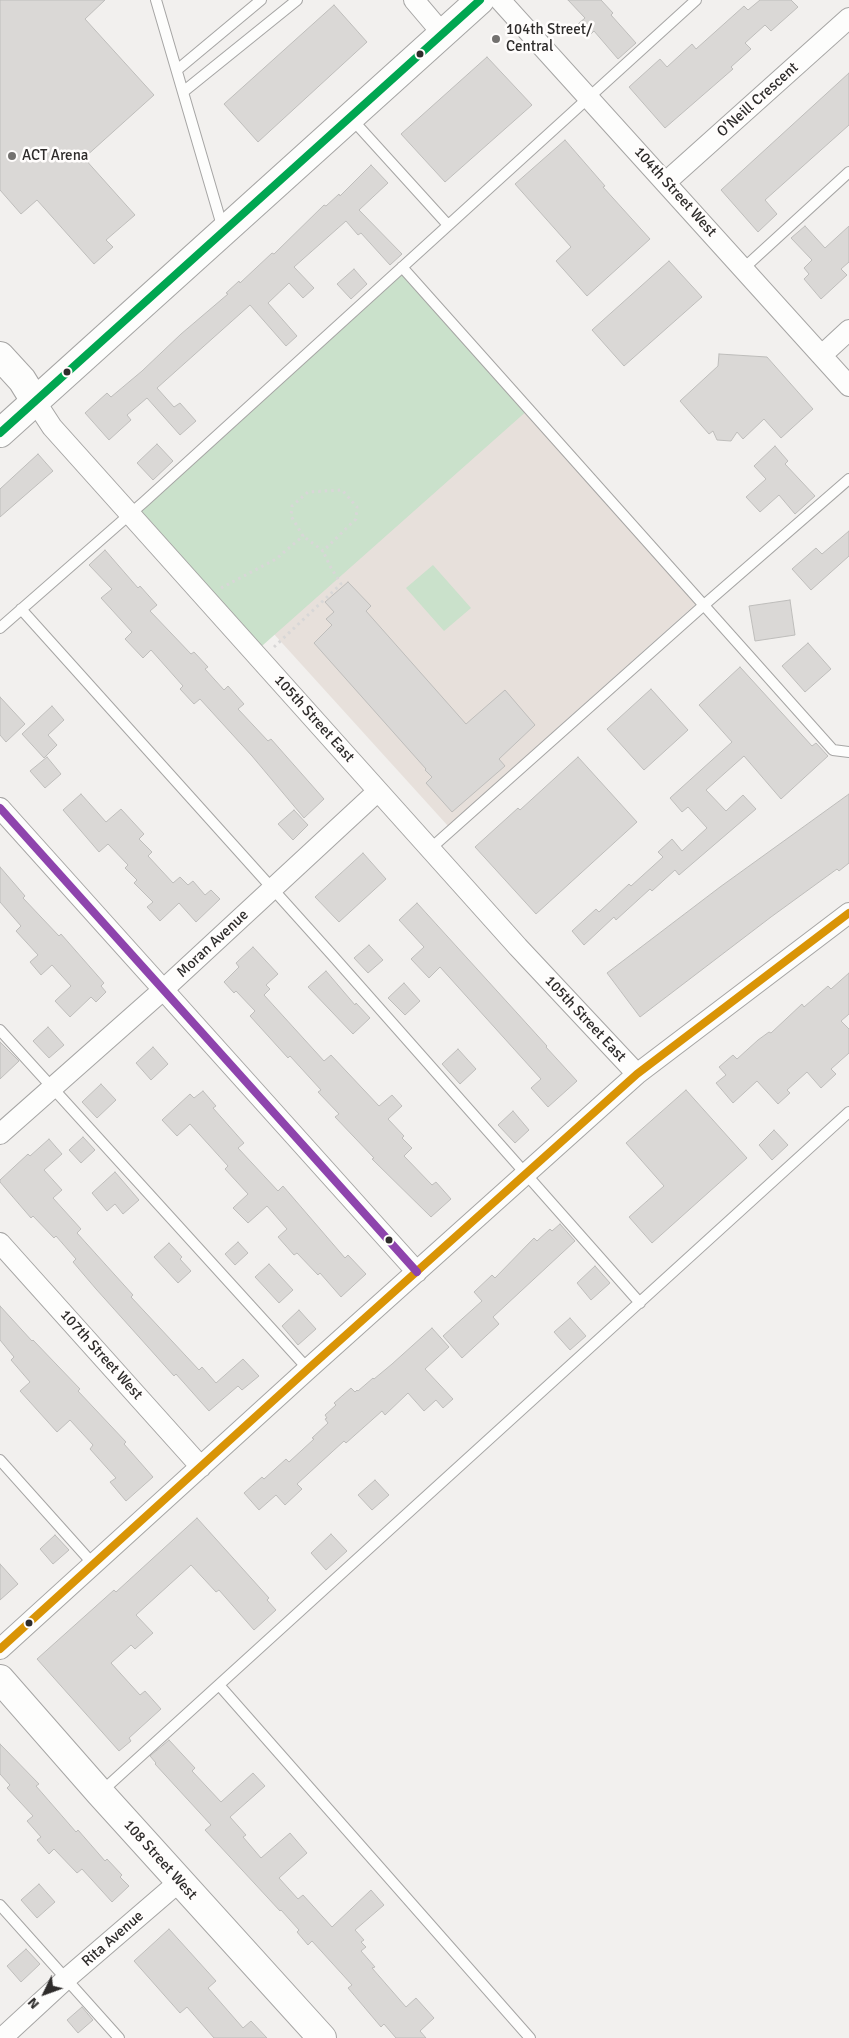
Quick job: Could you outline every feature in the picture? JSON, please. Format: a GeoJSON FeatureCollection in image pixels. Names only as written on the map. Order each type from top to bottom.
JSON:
{"type":"FeatureCollection","features":[{"type":"Feature","properties":{"kind":"main road"},"geometry":{"type":"LineString","coordinates":[[0,433],[349,116],[480,0]]}},
{"type":"Feature","properties":{"kind":"main road","name":"105th Street East"},"geometry":{"type":"LineString","coordinates":[[0,356],[22,380],[35,401]]}},
{"type":"Feature","properties":{"kind":"main road","name":"108 Street West"},"geometry":{"type":"LineString","coordinates":[[0,1680],[322,2038]]}},
{"type":"Feature","properties":{"kind":"street"},"geometry":{"type":"LineString","coordinates":[[414,0],[442,33]]}},
{"type":"Feature","properties":{"kind":"street","name":"104th Street West"},"geometry":{"type":"LineString","coordinates":[[500,0],[589,96],[849,386]]}},
{"type":"Feature","properties":{"kind":"street","name":"O'Neill Crescent"},"geometry":{"type":"LineString","coordinates":[[666,182],[849,18]]}},
{"type":"Feature","properties":{"kind":"street"},"geometry":{"type":"LineString","coordinates":[[822,355],[849,330]]}},
{"type":"Feature","properties":{"kind":"street","name":"105th Street East"},"geometry":{"type":"LineString","coordinates":[[35,401],[52,427],[518,947],[637,1074]]}},
{"type":"Feature","properties":{"kind":"street","name":"Moran Avenue"},"geometry":{"type":"LineString","coordinates":[[0,1134],[164,989],[378,791]]}},
{"type":"Feature","properties":{"kind":"street"},"geometry":{"type":"LineString","coordinates":[[0,808],[417,1272]]}},
{"type":"Feature","properties":{"kind":"street"},"geometry":{"type":"LineString","coordinates":[[0,1650],[308,1369],[637,1074],[849,914]]}},
{"type":"Feature","properties":{"kind":"street","name":"107th Street West"},"geometry":{"type":"LineString","coordinates":[[0,1243],[200,1467]]}},
{"type":"Feature","properties":{"kind":"street","name":"Rita Avenue"},"geometry":{"type":"LineString","coordinates":[[2,2038],[66,1979],[180,1881]]}},
{"type":"Feature","properties":{"kind":"lane"},"geometry":{"type":"LineString","coordinates":[[156,0],[223,230]]}},
{"type":"Feature","properties":{"kind":"lane"},"geometry":{"type":"LineString","coordinates":[[177,70],[261,0]]}},
{"type":"Feature","properties":{"kind":"lane"},"geometry":{"type":"LineString","coordinates":[[183,92],[297,0]]}},
{"type":"Feature","properties":{"kind":"lane"},"geometry":{"type":"LineString","coordinates":[[0,628],[130,513],[696,0]]}},
{"type":"Feature","properties":{"kind":"lane"},"geometry":{"type":"LineString","coordinates":[[349,116],[448,225]]}},
{"type":"Feature","properties":{"kind":"lane"},"geometry":{"type":"LineString","coordinates":[[744,268],[849,172]]}},
{"type":"Feature","properties":{"kind":"lane"},"geometry":{"type":"LineString","coordinates":[[402,267],[833,750],[849,752]]}},
{"type":"Feature","properties":{"kind":"lane"},"geometry":{"type":"LineString","coordinates":[[430,849],[704,605],[849,479]]}},
{"type":"Feature","properties":{"kind":"lane"},"geometry":{"type":"LineString","coordinates":[[21,609],[640,1303]]}},
{"type":"Feature","properties":{"kind":"lane"},"geometry":{"type":"LineString","coordinates":[[0,1030],[308,1369]]}},
{"type":"Feature","properties":{"kind":"lane"},"geometry":{"type":"LineString","coordinates":[[100,1793],[849,1112]]}},
{"type":"Feature","properties":{"kind":"lane"},"geometry":{"type":"LineString","coordinates":[[0,1460],[94,1565]]}},
{"type":"Feature","properties":{"kind":"lane"},"geometry":{"type":"LineString","coordinates":[[219,1684],[530,2038]]}},
{"type":"Feature","properties":{"kind":"lane"},"geometry":{"type":"LineString","coordinates":[[0,1905],[119,2038]]}},
{"type":"Feature","properties":{"kind":"path"},"geometry":{"type":"LineString","coordinates":[[275,646],[341,584],[323,551],[303,536],[291,516],[292,506],[308,492],[342,490],[357,507],[356,519],[323,551]]}},
{"type":"Feature","properties":{"kind":"path"},"geometry":{"type":"LineString","coordinates":[[222,587],[276,559],[303,536]]}},
{"type":"Feature","properties":{"kind":"shaded area"},"geometry":{"type":"Polygon","coordinates":[[[523,409],[698,602],[448,826],[273,633],[523,409]]]}},
{"type":"Feature","properties":{"kind":"green space"},"geometry":{"type":"Polygon","coordinates":[[[402,267],[529,409],[254,653],[134,518],[402,267]]]}},
{"type":"Feature","properties":{"kind":"green space"},"geometry":{"type":"Polygon","coordinates":[[[433,565],[471,608],[444,631],[406,588],[433,565]]]}},
{"type":"Feature","properties":{"kind":"building"},"geometry":{"type":"Polygon","coordinates":[[[0,0],[105,0],[85,19],[154,95],[84,158],[135,215],[106,240],[113,247],[94,264],[37,200],[21,214],[0,190],[0,0]]]}},
{"type":"Feature","properties":{"kind":"building"},"geometry":{"type":"Polygon","coordinates":[[[568,0],[601,0],[613,13],[611,15],[636,43],[618,59],[594,31],[589,36],[578,24],[585,18],[568,0]]]}},
{"type":"Feature","properties":{"kind":"building"},"geometry":{"type":"Polygon","coordinates":[[[760,0],[791,0],[798,7],[771,31],[765,25],[745,43],[751,49],[731,67],[733,69],[665,128],[629,87],[660,59],[667,67],[692,44],[696,49],[744,6],[748,10],[760,0]]]}},
{"type":"Feature","properties":{"kind":"building"},"geometry":{"type":"Polygon","coordinates":[[[334,5],[367,42],[258,142],[224,104],[334,5]]]}},
{"type":"Feature","properties":{"kind":"building"},"geometry":{"type":"Polygon","coordinates":[[[487,57],[532,105],[445,182],[401,134],[487,57]]]}},
{"type":"Feature","properties":{"kind":"building"},"geometry":{"type":"Polygon","coordinates":[[[849,73],[849,125],[765,200],[777,214],[758,232],[721,190],[849,73]]]}},
{"type":"Feature","properties":{"kind":"building"},"geometry":{"type":"Polygon","coordinates":[[[565,140],[605,186],[603,187],[650,239],[587,296],[556,261],[571,247],[515,184],[565,140]]]}},
{"type":"Feature","properties":{"kind":"building"},"geometry":{"type":"Polygon","coordinates":[[[371,165],[388,183],[359,210],[402,254],[390,265],[361,233],[358,235],[346,221],[294,267],[314,288],[303,298],[289,283],[268,303],[297,336],[286,346],[250,305],[157,388],[174,407],[180,403],[196,421],[180,435],[147,398],[127,415],[131,420],[109,440],[85,413],[107,393],[111,397],[142,371],[181,334],[228,294],[226,293],[239,281],[240,283],[272,253],[274,254],[324,205],[326,206],[339,194],[340,196],[371,165]]]}},
{"type":"Feature","properties":{"kind":"building"},"geometry":{"type":"Polygon","coordinates":[[[805,226],[825,248],[849,226],[849,262],[841,269],[847,275],[821,299],[804,279],[809,274],[804,268],[812,260],[791,238],[805,226]]]}},
{"type":"Feature","properties":{"kind":"building"},"geometry":{"type":"Polygon","coordinates":[[[669,261],[702,297],[624,366],[592,330],[669,261]]]}},
{"type":"Feature","properties":{"kind":"building"},"geometry":{"type":"Polygon","coordinates":[[[354,269],[367,284],[351,299],[337,284],[354,269]]]}},
{"type":"Feature","properties":{"kind":"building"},"geometry":{"type":"Polygon","coordinates":[[[719,354],[767,357],[813,409],[781,438],[764,419],[743,439],[737,432],[731,441],[717,440],[713,431],[709,434],[680,401],[718,366],[719,354]]]}},
{"type":"Feature","properties":{"kind":"building"},"geometry":{"type":"Polygon","coordinates":[[[157,444],[173,461],[153,480],[137,463],[157,444]]]}},
{"type":"Feature","properties":{"kind":"building"},"geometry":{"type":"Polygon","coordinates":[[[775,446],[788,461],[785,464],[815,496],[795,514],[779,495],[760,512],[746,497],[766,479],[754,466],[775,446]]]}},
{"type":"Feature","properties":{"kind":"building"},"geometry":{"type":"Polygon","coordinates":[[[38,454],[53,471],[0,517],[0,489],[38,454]]]}},
{"type":"Feature","properties":{"kind":"building"},"geometry":{"type":"Polygon","coordinates":[[[849,531],[849,556],[811,590],[792,569],[816,548],[822,554],[849,531]]]}},
{"type":"Feature","properties":{"kind":"building"},"geometry":{"type":"Polygon","coordinates":[[[105,550],[138,588],[140,586],[157,605],[150,611],[191,654],[194,652],[208,667],[205,669],[224,690],[228,686],[244,704],[238,709],[268,741],[271,739],[324,799],[304,818],[252,756],[200,699],[194,704],[180,689],[183,686],[151,650],[143,658],[125,639],[132,632],[101,598],[112,589],[89,565],[105,550]]]}},
{"type":"Feature","properties":{"kind":"building"},"geometry":{"type":"Polygon","coordinates":[[[348,582],[371,606],[366,611],[466,724],[505,690],[535,725],[499,759],[505,766],[452,812],[426,783],[432,777],[426,769],[314,643],[332,625],[326,619],[334,612],[325,602],[348,582]]]}},
{"type":"Feature","properties":{"kind":"building"},"geometry":{"type":"Polygon","coordinates":[[[790,600],[795,635],[755,641],[749,606],[790,600]]]}},
{"type":"Feature","properties":{"kind":"building"},"geometry":{"type":"Polygon","coordinates":[[[808,643],[831,669],[805,692],[782,666],[808,643]]]}},
{"type":"Feature","properties":{"kind":"building"},"geometry":{"type":"Polygon","coordinates":[[[740,667],[812,746],[816,743],[828,756],[781,799],[744,756],[706,790],[726,811],[743,795],[756,809],[679,875],[675,870],[652,891],[650,889],[616,920],[614,917],[584,945],[572,931],[596,909],[599,912],[629,884],[631,886],[663,857],[658,852],[672,839],[682,851],[707,828],[688,807],[682,812],[670,798],[732,742],[699,705],[740,667]]]}},
{"type":"Feature","properties":{"kind":"building"},"geometry":{"type":"Polygon","coordinates":[[[651,689],[688,730],[644,770],[607,729],[651,689]]]}},
{"type":"Feature","properties":{"kind":"building"},"geometry":{"type":"Polygon","coordinates":[[[0,697],[25,724],[6,742],[0,735],[0,697]]]}},
{"type":"Feature","properties":{"kind":"building"},"geometry":{"type":"Polygon","coordinates":[[[52,706],[64,720],[48,735],[57,745],[44,758],[22,734],[52,706]]]}},
{"type":"Feature","properties":{"kind":"building"},"geometry":{"type":"Polygon","coordinates":[[[47,757],[61,774],[45,788],[30,771],[47,757]]]}},
{"type":"Feature","properties":{"kind":"building"},"geometry":{"type":"Polygon","coordinates":[[[578,757],[637,822],[536,914],[475,847],[518,808],[520,810],[578,757]]]}},
{"type":"Feature","properties":{"kind":"building"},"geometry":{"type":"Polygon","coordinates":[[[81,794],[106,822],[121,809],[144,834],[139,839],[152,852],[148,856],[173,883],[180,877],[188,885],[193,881],[205,895],[211,890],[220,899],[196,922],[179,903],[160,921],[147,907],[153,902],[134,883],[137,880],[125,868],[128,865],[108,844],[99,852],[63,810],[81,794]]]}},
{"type":"Feature","properties":{"kind":"building"},"geometry":{"type":"Polygon","coordinates":[[[849,794],[849,863],[839,871],[837,869],[771,917],[640,1017],[607,973],[720,887],[849,794]]]}},
{"type":"Feature","properties":{"kind":"building"},"geometry":{"type":"Polygon","coordinates":[[[294,810],[308,825],[293,840],[278,824],[294,810]]]}},
{"type":"Feature","properties":{"kind":"building"},"geometry":{"type":"Polygon","coordinates":[[[363,853],[386,879],[339,922],[315,897],[363,853]]]}},
{"type":"Feature","properties":{"kind":"building"},"geometry":{"type":"Polygon","coordinates":[[[0,867],[25,896],[23,898],[59,936],[61,934],[104,983],[101,986],[106,992],[96,1002],[91,997],[70,1017],[55,1001],[71,986],[52,965],[41,975],[30,962],[38,955],[16,931],[21,926],[0,902],[0,867]]]}},
{"type":"Feature","properties":{"kind":"building"},"geometry":{"type":"Polygon","coordinates":[[[417,903],[577,1081],[548,1107],[531,1088],[541,1079],[440,967],[429,978],[411,959],[424,947],[399,920],[417,903]]]}},
{"type":"Feature","properties":{"kind":"building"},"geometry":{"type":"Polygon","coordinates":[[[369,945],[383,960],[368,973],[354,958],[369,945]]]}},
{"type":"Feature","properties":{"kind":"building"},"geometry":{"type":"Polygon","coordinates":[[[253,947],[278,974],[266,985],[270,989],[264,995],[324,1061],[331,1055],[379,1106],[392,1095],[402,1106],[388,1119],[412,1148],[404,1156],[432,1185],[436,1182],[451,1199],[431,1217],[372,1159],[374,1158],[335,1117],[339,1114],[318,1092],[321,1090],[290,1056],[288,1058],[250,1016],[255,1011],[236,991],[234,993],[224,982],[239,967],[236,963],[253,947]]]}},
{"type":"Feature","properties":{"kind":"building"},"geometry":{"type":"Polygon","coordinates":[[[326,971],[355,1005],[356,1003],[370,1018],[353,1034],[308,987],[326,971]]]}},
{"type":"Feature","properties":{"kind":"building"},"geometry":{"type":"Polygon","coordinates":[[[849,973],[849,1014],[841,1021],[849,1029],[849,1053],[831,1069],[836,1074],[821,1088],[807,1072],[787,1090],[790,1093],[778,1104],[757,1081],[733,1103],[716,1083],[726,1075],[719,1067],[733,1055],[737,1059],[758,1040],[769,1032],[771,1033],[802,1004],[804,1007],[828,986],[831,989],[849,973]]]}},
{"type":"Feature","properties":{"kind":"building"},"geometry":{"type":"Polygon","coordinates":[[[404,983],[420,1001],[405,1015],[388,998],[404,983]]]}},
{"type":"Feature","properties":{"kind":"building"},"geometry":{"type":"Polygon","coordinates":[[[48,1027],[64,1045],[49,1058],[33,1041],[48,1027]]]}},
{"type":"Feature","properties":{"kind":"building"},"geometry":{"type":"Polygon","coordinates":[[[0,1042],[19,1061],[0,1079],[0,1042]]]}},
{"type":"Feature","properties":{"kind":"building"},"geometry":{"type":"Polygon","coordinates":[[[153,1047],[168,1064],[151,1080],[136,1063],[153,1047]]]}},
{"type":"Feature","properties":{"kind":"building"},"geometry":{"type":"Polygon","coordinates":[[[458,1049],[476,1069],[460,1084],[442,1064],[458,1049]]]}},
{"type":"Feature","properties":{"kind":"building"},"geometry":{"type":"Polygon","coordinates":[[[101,1084],[116,1100],[97,1118],[82,1102],[101,1084]]]}},
{"type":"Feature","properties":{"kind":"building"},"geometry":{"type":"Polygon","coordinates":[[[686,1090],[747,1158],[652,1243],[629,1217],[664,1186],[626,1143],[686,1090]]]}},
{"type":"Feature","properties":{"kind":"building"},"geometry":{"type":"Polygon","coordinates":[[[203,1091],[216,1106],[213,1108],[244,1143],[238,1148],[278,1191],[283,1186],[345,1258],[348,1255],[366,1274],[341,1297],[320,1273],[318,1275],[297,1253],[294,1255],[278,1237],[287,1229],[267,1206],[248,1223],[233,1208],[248,1194],[225,1169],[228,1166],[190,1124],[177,1136],[162,1120],[190,1094],[194,1098],[203,1091]]]}},
{"type":"Feature","properties":{"kind":"building"},"geometry":{"type":"Polygon","coordinates":[[[513,1111],[529,1130],[515,1143],[498,1125],[513,1111]]]}},
{"type":"Feature","properties":{"kind":"building"},"geometry":{"type":"Polygon","coordinates":[[[774,1130],[788,1145],[772,1160],[759,1145],[774,1130]]]}},
{"type":"Feature","properties":{"kind":"building"},"geometry":{"type":"Polygon","coordinates":[[[83,1137],[95,1150],[81,1163],[69,1150],[83,1137]]]}},
{"type":"Feature","properties":{"kind":"building"},"geometry":{"type":"Polygon","coordinates":[[[49,1139],[62,1154],[44,1170],[62,1190],[53,1198],[81,1229],[77,1233],[133,1295],[131,1297],[199,1370],[202,1367],[216,1383],[243,1359],[259,1376],[242,1390],[238,1386],[209,1411],[176,1374],[174,1376],[96,1289],[73,1262],[76,1259],[56,1236],[54,1238],[33,1216],[31,1218],[0,1180],[28,1154],[30,1156],[49,1139]]]}},
{"type":"Feature","properties":{"kind":"building"},"geometry":{"type":"Polygon","coordinates":[[[115,1172],[139,1200],[123,1214],[115,1204],[107,1211],[92,1193],[115,1172]]]}},
{"type":"Feature","properties":{"kind":"building"},"geometry":{"type":"Polygon","coordinates":[[[560,1224],[575,1241],[493,1317],[499,1324],[462,1358],[443,1336],[482,1301],[474,1292],[492,1275],[495,1278],[534,1238],[537,1241],[550,1229],[552,1231],[560,1224]]]}},
{"type":"Feature","properties":{"kind":"building"},"geometry":{"type":"Polygon","coordinates":[[[238,1242],[248,1253],[235,1265],[225,1254],[238,1242]]]}},
{"type":"Feature","properties":{"kind":"building"},"geometry":{"type":"Polygon","coordinates":[[[169,1243],[182,1257],[180,1259],[191,1271],[178,1283],[154,1257],[169,1243]]]}},
{"type":"Feature","properties":{"kind":"building"},"geometry":{"type":"Polygon","coordinates":[[[269,1264],[293,1290],[279,1303],[255,1277],[269,1264]]]}},
{"type":"Feature","properties":{"kind":"building"},"geometry":{"type":"Polygon","coordinates":[[[595,1266],[610,1283],[591,1300],[577,1283],[595,1266]]]}},
{"type":"Feature","properties":{"kind":"building"},"geometry":{"type":"Polygon","coordinates":[[[0,1306],[80,1389],[78,1391],[126,1442],[124,1444],[153,1477],[126,1501],[110,1482],[116,1478],[90,1449],[93,1445],[70,1420],[57,1432],[20,1391],[30,1382],[11,1360],[14,1357],[0,1340],[0,1306]]]}},
{"type":"Feature","properties":{"kind":"building"},"geometry":{"type":"Polygon","coordinates":[[[299,1310],[316,1329],[298,1345],[282,1326],[299,1310]]]}},
{"type":"Feature","properties":{"kind":"building"},"geometry":{"type":"Polygon","coordinates":[[[570,1318],[586,1336],[570,1350],[554,1332],[570,1318]]]}},
{"type":"Feature","properties":{"kind":"building"},"geometry":{"type":"Polygon","coordinates":[[[432,1328],[449,1347],[425,1369],[453,1399],[443,1408],[436,1400],[424,1411],[408,1393],[385,1415],[382,1411],[346,1443],[344,1441],[297,1484],[302,1489],[285,1505],[276,1495],[259,1510],[244,1493],[262,1477],[264,1479],[286,1459],[289,1462],[314,1439],[312,1438],[328,1423],[325,1415],[336,1405],[334,1403],[351,1388],[355,1392],[358,1391],[432,1328]]]}},
{"type":"Feature","properties":{"kind":"building"},"geometry":{"type":"Polygon","coordinates":[[[375,1480],[389,1495],[372,1510],[358,1495],[375,1480]]]}},
{"type":"Feature","properties":{"kind":"building"},"geometry":{"type":"Polygon","coordinates":[[[197,1518],[269,1598],[267,1600],[276,1610],[254,1630],[219,1590],[216,1592],[191,1565],[136,1615],[153,1633],[135,1649],[131,1645],[111,1663],[140,1695],[145,1691],[161,1709],[129,1738],[131,1741],[119,1751],[37,1659],[114,1590],[116,1592],[197,1518]]]}},
{"type":"Feature","properties":{"kind":"building"},"geometry":{"type":"Polygon","coordinates":[[[331,1534],[347,1551],[326,1570],[311,1553],[331,1534]]]}},
{"type":"Feature","properties":{"kind":"building"},"geometry":{"type":"Polygon","coordinates":[[[55,1535],[69,1550],[53,1564],[40,1549],[55,1535]]]}},
{"type":"Feature","properties":{"kind":"building"},"geometry":{"type":"Polygon","coordinates":[[[0,1564],[18,1584],[0,1600],[0,1564]]]}},
{"type":"Feature","properties":{"kind":"building"},"geometry":{"type":"Polygon","coordinates":[[[169,1740],[195,1768],[192,1771],[221,1802],[253,1773],[265,1786],[230,1817],[246,1835],[243,1837],[261,1858],[290,1833],[307,1853],[279,1878],[298,1899],[303,1895],[332,1927],[371,1890],[384,1905],[355,1930],[364,1940],[361,1942],[366,1947],[361,1951],[375,1967],[372,1968],[406,2007],[416,1998],[434,2018],[420,2031],[426,2038],[396,2038],[384,2024],[381,2027],[348,1988],[352,1985],[312,1941],[308,1945],[297,1932],[299,1930],[205,1830],[211,1825],[155,1764],[150,1756],[169,1740]]]}},
{"type":"Feature","properties":{"kind":"building"},"geometry":{"type":"Polygon","coordinates":[[[0,1744],[39,1784],[36,1786],[76,1832],[78,1830],[105,1861],[107,1859],[122,1875],[120,1877],[129,1886],[112,1902],[82,1869],[77,1873],[54,1849],[49,1854],[37,1840],[41,1837],[27,1821],[33,1816],[7,1788],[10,1785],[0,1774],[0,1744]]]}},
{"type":"Feature","properties":{"kind":"building"},"geometry":{"type":"Polygon","coordinates":[[[39,1884],[55,1902],[37,1918],[21,1900],[39,1884]]]}},
{"type":"Feature","properties":{"kind":"building"},"geometry":{"type":"Polygon","coordinates":[[[169,1929],[216,1981],[208,1988],[243,2028],[251,2021],[267,2038],[214,2038],[187,2007],[180,2013],[134,1961],[169,1929]]]}},
{"type":"Feature","properties":{"kind":"building"},"geometry":{"type":"Polygon","coordinates":[[[26,1949],[40,1964],[21,1982],[7,1966],[26,1949]]]}},
{"type":"Feature","properties":{"kind":"building"},"geometry":{"type":"Polygon","coordinates":[[[82,2007],[93,2020],[78,2033],[67,2020],[82,2007]]]}},
{"type":"Feature","properties":{"kind":"transit line"},"geometry":{"type":"LineString","coordinates":[[0,433],[480,0]]}},
{"type":"Feature","properties":{"kind":"transit line"},"geometry":{"type":"LineString","coordinates":[[0,808],[417,1272]]}},
{"type":"Feature","properties":{"kind":"transit line"},"geometry":{"type":"LineString","coordinates":[[0,1649],[637,1074],[849,913]]}},
{"type":"Feature","properties":{"kind":"place","name":"104th Street/ Central"},"geometry":{"type":"Point","coordinates":[496,39]}},
{"type":"Feature","properties":{"kind":"place","name":"ACT Arena"},"geometry":{"type":"Point","coordinates":[12,156]}}]}
